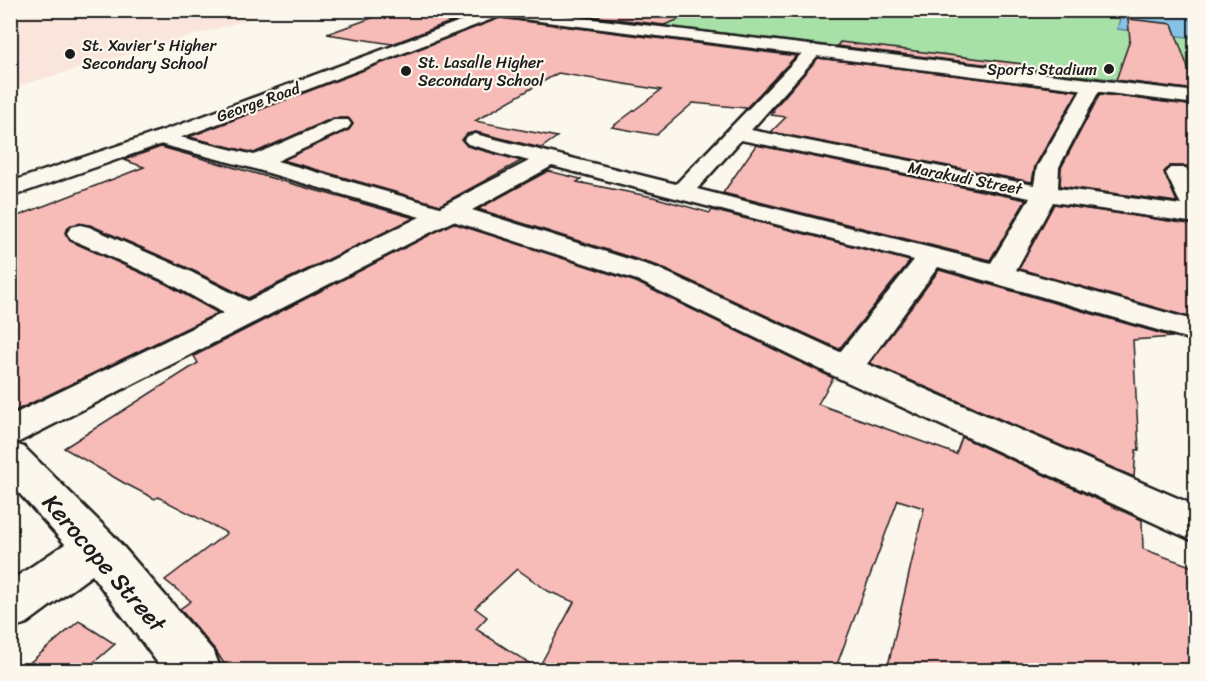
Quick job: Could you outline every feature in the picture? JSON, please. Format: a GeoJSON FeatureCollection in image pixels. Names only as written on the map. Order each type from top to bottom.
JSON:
{"type":"FeatureCollection","features":[{"type":"Feature","properties":{"kind":"street"},"geometry":{"type":"LineString","coordinates":[[502,11],[1196,98]]}},
{"type":"Feature","properties":{"kind":"street","name":"George Road"},"geometry":{"type":"LineString","coordinates":[[10,190],[159,138],[502,11]]}},
{"type":"Feature","properties":{"kind":"street"},"geometry":{"type":"LineString","coordinates":[[680,194],[814,50]]}},
{"type":"Feature","properties":{"kind":"street"},"geometry":{"type":"LineString","coordinates":[[999,275],[1045,194],[1048,167],[1093,85]]}},
{"type":"Feature","properties":{"kind":"street"},"geometry":{"type":"LineString","coordinates":[[256,162],[341,124]]}},
{"type":"Feature","properties":{"kind":"street","name":"Marakudi Street"},"geometry":{"type":"LineString","coordinates":[[736,133],[1045,194],[1196,213]]}},
{"type":"Feature","properties":{"kind":"street"},"geometry":{"type":"LineString","coordinates":[[159,138],[445,213],[647,274],[846,368],[1196,525]]}},
{"type":"Feature","properties":{"kind":"street"},"geometry":{"type":"LineString","coordinates":[[475,140],[999,275],[1196,331]]}},
{"type":"Feature","properties":{"kind":"street"},"geometry":{"type":"LineString","coordinates":[[10,432],[547,160]]}},
{"type":"Feature","properties":{"kind":"street"},"geometry":{"type":"LineString","coordinates":[[1178,173],[1196,213]]}},
{"type":"Feature","properties":{"kind":"street"},"geometry":{"type":"LineString","coordinates":[[80,233],[177,276],[246,312]]}},
{"type":"Feature","properties":{"kind":"street"},"geometry":{"type":"LineString","coordinates":[[846,368],[931,257]]}},
{"type":"Feature","properties":{"kind":"street","name":"Kerocope Street"},"geometry":{"type":"LineString","coordinates":[[10,457],[96,547],[195,670]]}},
{"type":"Feature","properties":{"kind":"street"},"geometry":{"type":"LineString","coordinates":[[10,608],[96,547]]}},
{"type":"Feature","properties":{"kind":"shaded area","name":"St. Xavier's Higher Secondary School"},"geometry":{"type":"Polygon","coordinates":[[[50,10],[279,11],[11,88],[11,19],[50,10]]]}},
{"type":"Feature","properties":{"kind":"green space","name":"Sports Stadium"},"geometry":{"type":"Polygon","coordinates":[[[537,11],[1195,12],[1195,89],[537,11]]]}},
{"type":"Feature","properties":{"kind":"water"},"geometry":{"type":"Polygon","coordinates":[[[1181,10],[1195,13],[1195,38],[1117,29],[1121,16],[1083,11],[1181,10]]]}},
{"type":"Feature","properties":{"kind":"building"},"geometry":{"type":"Polygon","coordinates":[[[394,10],[482,10],[392,44],[327,34],[394,10]]]}},
{"type":"Feature","properties":{"kind":"building"},"geometry":{"type":"Polygon","coordinates":[[[543,10],[696,10],[696,13],[664,25],[543,10]]]}},
{"type":"Feature","properties":{"kind":"building"},"geometry":{"type":"Polygon","coordinates":[[[500,18],[796,56],[746,108],[693,103],[656,135],[612,127],[661,90],[558,73],[475,121],[557,137],[541,148],[476,132],[467,134],[462,140],[467,146],[521,161],[440,205],[283,160],[349,130],[353,124],[348,118],[333,118],[254,153],[189,137],[500,18]]]}},
{"type":"Feature","properties":{"kind":"building"},"geometry":{"type":"Polygon","coordinates":[[[1128,19],[1172,24],[1196,90],[1116,80],[1130,40],[1128,19]]]}},
{"type":"Feature","properties":{"kind":"building"},"geometry":{"type":"Polygon","coordinates":[[[840,42],[1023,64],[1023,69],[837,46],[840,42]]]}},
{"type":"Feature","properties":{"kind":"building"},"geometry":{"type":"Polygon","coordinates":[[[818,58],[1078,91],[1035,166],[1032,182],[771,132],[786,117],[771,115],[774,112],[771,112],[818,58]]]}},
{"type":"Feature","properties":{"kind":"building"},"geometry":{"type":"Polygon","coordinates":[[[1100,94],[1196,106],[1196,180],[1186,166],[1170,166],[1164,172],[1177,202],[1060,186],[1061,168],[1100,94]]]}},
{"type":"Feature","properties":{"kind":"building"},"geometry":{"type":"Polygon","coordinates":[[[756,145],[1026,200],[990,260],[723,193],[756,145]]]}},
{"type":"Feature","properties":{"kind":"building"},"geometry":{"type":"Polygon","coordinates":[[[161,147],[414,218],[248,298],[188,268],[90,225],[71,225],[65,232],[70,241],[166,284],[218,313],[15,411],[10,407],[10,219],[144,167],[124,160],[161,147]]]}},
{"type":"Feature","properties":{"kind":"building"},"geometry":{"type":"Polygon","coordinates":[[[548,171],[581,179],[577,182],[653,197],[710,213],[712,210],[910,261],[839,349],[658,266],[478,209],[548,171]]]}},
{"type":"Feature","properties":{"kind":"building"},"geometry":{"type":"Polygon","coordinates":[[[1054,204],[1196,225],[1196,319],[1019,269],[1054,204]]]}},
{"type":"Feature","properties":{"kind":"building"},"geometry":{"type":"Polygon","coordinates":[[[453,223],[636,282],[833,378],[818,404],[956,454],[962,437],[1142,520],[1143,549],[1196,568],[1196,670],[887,670],[924,508],[898,500],[835,670],[228,670],[216,651],[180,609],[191,601],[165,580],[227,533],[158,497],[155,499],[124,483],[64,448],[198,363],[194,356],[453,223]],[[517,569],[475,608],[487,617],[476,629],[538,669],[574,602],[548,591],[517,569]]]}},
{"type":"Feature","properties":{"kind":"building"},"geometry":{"type":"Polygon","coordinates":[[[939,270],[1173,337],[1133,340],[1139,450],[1136,450],[1134,477],[870,363],[939,270]]]}},
{"type":"Feature","properties":{"kind":"building"},"geometry":{"type":"Polygon","coordinates":[[[79,621],[115,644],[85,670],[21,670],[79,621]]]}},
{"type":"Feature","properties":{"kind":"place","name":"St. Xavier's Higher Secondary School"},"geometry":{"type":"Point","coordinates":[70,54]}},
{"type":"Feature","properties":{"kind":"place","name":"Sports Stadium"},"geometry":{"type":"Point","coordinates":[1109,69]}},
{"type":"Feature","properties":{"kind":"place","name":"St. Lasalle Higher Secondary School"},"geometry":{"type":"Point","coordinates":[406,71]}}]}
